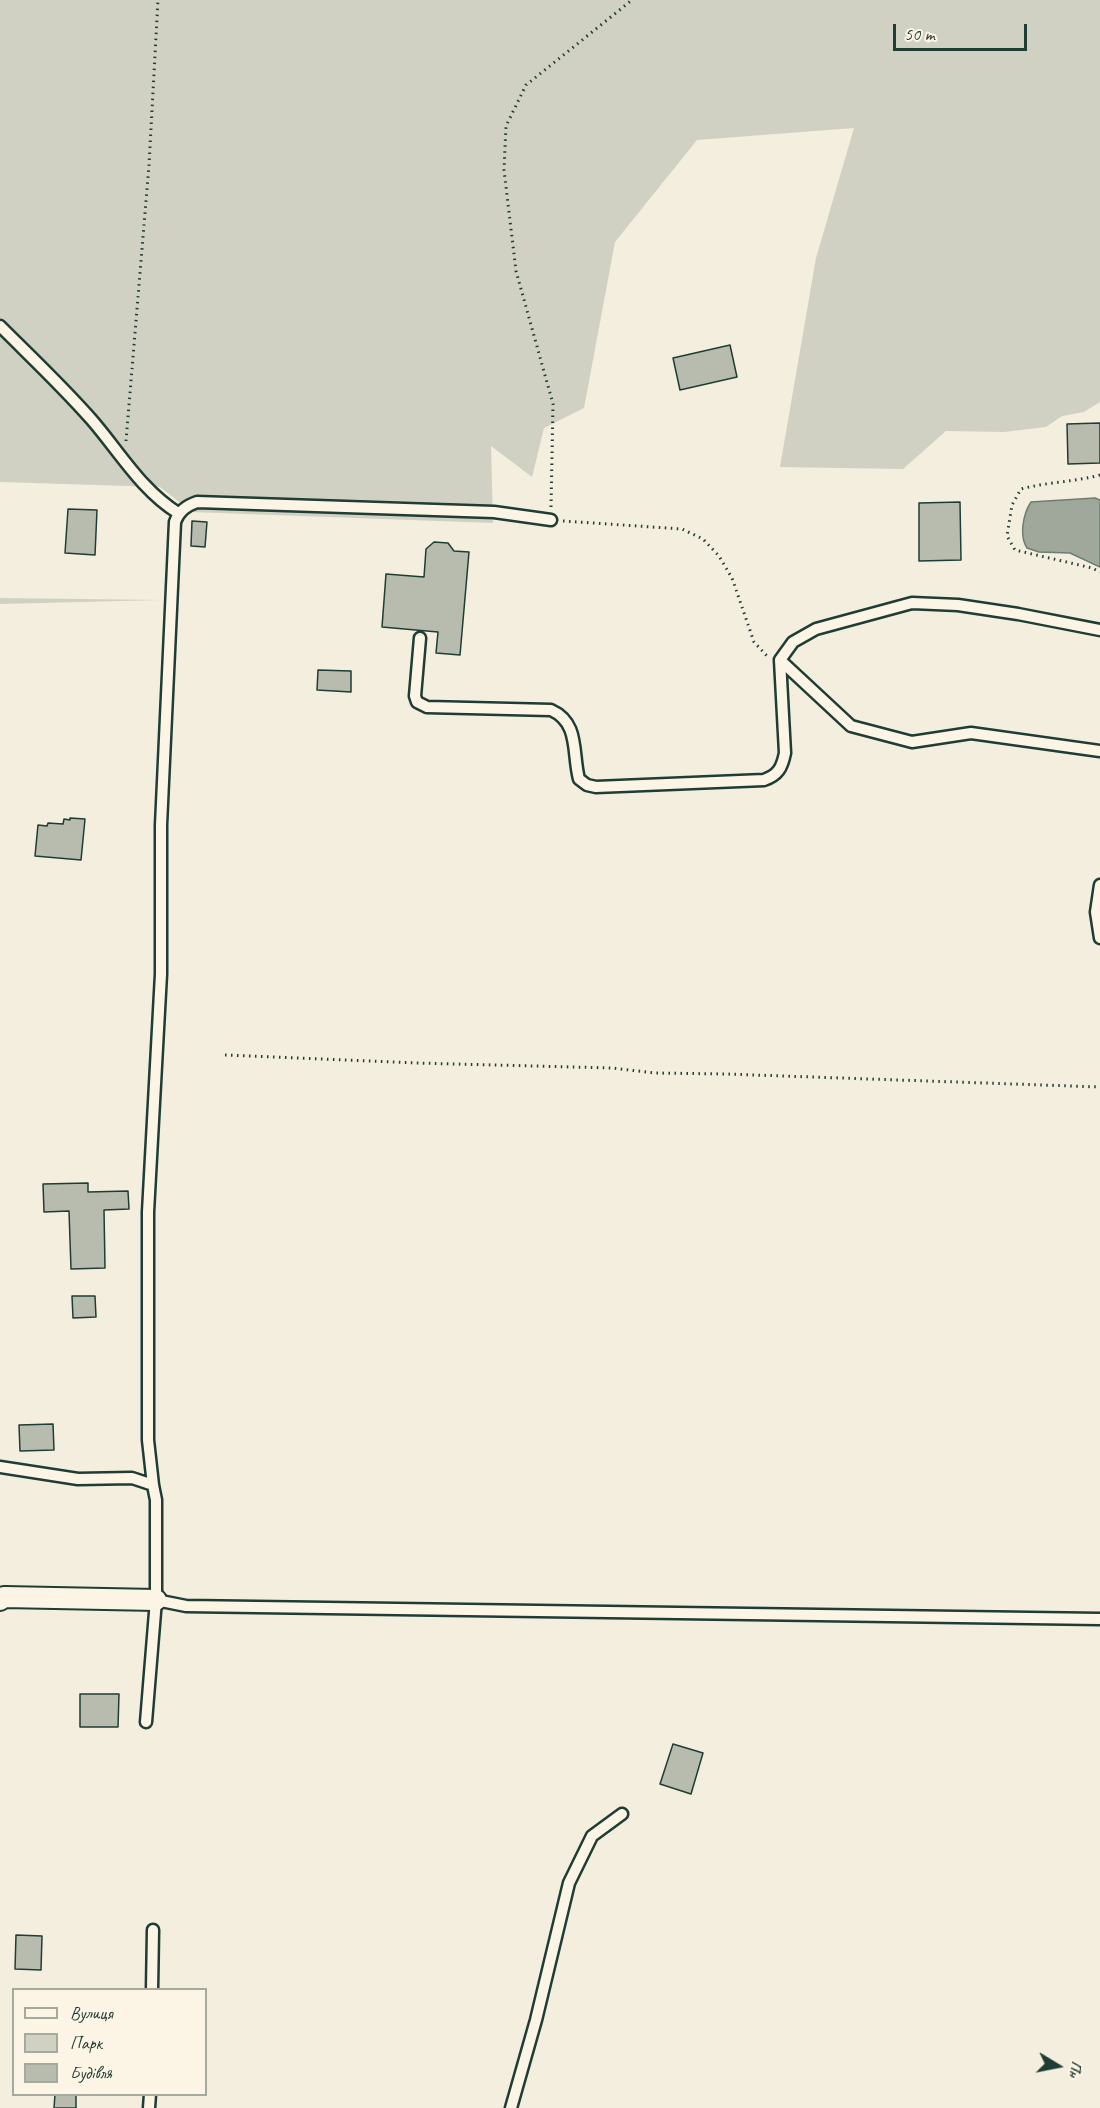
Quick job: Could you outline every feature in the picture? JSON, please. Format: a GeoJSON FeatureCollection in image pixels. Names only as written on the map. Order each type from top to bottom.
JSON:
{"type":"FeatureCollection","features":[{"type":"Feature","properties":{"kind":"street"},"geometry":{"type":"LineString","coordinates":[[0,1600],[4,1597],[156,1600]]}},
{"type":"Feature","properties":{"kind":"lane"},"geometry":{"type":"LineString","coordinates":[[0,326],[65,389],[124,463],[163,504],[178,513]]}},
{"type":"Feature","properties":{"kind":"lane"},"geometry":{"type":"LineString","coordinates":[[146,1722],[156,1600],[157,1508],[148,1440],[148,1212],[161,974],[161,825],[175,522],[178,513],[197,502],[494,512],[551,520]]}},
{"type":"Feature","properties":{"kind":"lane"},"geometry":{"type":"LineString","coordinates":[[420,638],[415,696],[417,702],[427,707],[551,710],[568,722],[579,779],[587,785],[596,787],[764,780],[775,776],[782,766],[784,753],[780,660],[793,642],[816,629],[912,603],[958,605],[1100,630]]}},
{"type":"Feature","properties":{"kind":"lane"},"geometry":{"type":"LineString","coordinates":[[780,660],[852,726],[912,742],[971,733],[1100,751]]}},
{"type":"Feature","properties":{"kind":"lane"},"geometry":{"type":"LineString","coordinates":[[1100,885],[1096,912],[1100,938]]}},
{"type":"Feature","properties":{"kind":"lane"},"geometry":{"type":"LineString","coordinates":[[0,1467],[78,1479],[132,1478],[153,1485]]}},
{"type":"Feature","properties":{"kind":"lane"},"geometry":{"type":"LineString","coordinates":[[156,1600],[186,1606],[1100,1619]]}},
{"type":"Feature","properties":{"kind":"lane"},"geometry":{"type":"LineString","coordinates":[[511,2108],[536,2020],[569,1883],[592,1836],[622,1814]]}},
{"type":"Feature","properties":{"kind":"lane"},"geometry":{"type":"LineString","coordinates":[[152,1988],[153,1930]]}},
{"type":"Feature","properties":{"kind":"path"},"geometry":{"type":"LineString","coordinates":[[124,463],[149,165],[158,0]]}},
{"type":"Feature","properties":{"kind":"path"},"geometry":{"type":"LineString","coordinates":[[632,0],[526,85],[506,126],[504,170],[516,271],[554,404],[551,520],[682,529],[703,539],[720,556],[732,578],[754,642],[768,657],[780,660]]}},
{"type":"Feature","properties":{"kind":"path"},"geometry":{"type":"LineString","coordinates":[[1100,475],[1082,480],[1038,484],[1021,489],[1012,505],[1007,536],[1015,550],[1092,568],[1100,573]]}},
{"type":"Feature","properties":{"kind":"path"},"geometry":{"type":"LineString","coordinates":[[225,1055],[612,1068],[655,1073],[1100,1087]]}},
{"type":"Feature","properties":{"kind":"green space"},"geometry":{"type":"Polygon","coordinates":[[[0,0],[1100,0],[1100,402],[1084,412],[1062,416],[1046,427],[1004,432],[946,431],[903,469],[780,467],[816,258],[854,128],[697,140],[615,242],[584,408],[544,428],[532,477],[491,446],[493,523],[192,512],[160,487],[0,482],[0,0]]]}},
{"type":"Feature","properties":{"kind":"green space"},"geometry":{"type":"Polygon","coordinates":[[[0,598],[161,600],[0,604],[0,598]]]}},
{"type":"Feature","properties":{"kind":"shaded area"},"geometry":{"type":"Polygon","coordinates":[[[1095,498],[1100,500],[1100,567],[1070,553],[1039,552],[1027,548],[1023,537],[1023,525],[1031,502],[1095,498]]]}},
{"type":"Feature","properties":{"kind":"building"},"geometry":{"type":"Polygon","coordinates":[[[730,345],[737,377],[680,390],[673,358],[730,345]]]}},
{"type":"Feature","properties":{"kind":"building"},"geometry":{"type":"Polygon","coordinates":[[[1100,423],[1100,463],[1068,464],[1067,424],[1100,423]]]}},
{"type":"Feature","properties":{"kind":"building"},"geometry":{"type":"Polygon","coordinates":[[[960,502],[961,560],[919,561],[919,503],[960,502]]]}},
{"type":"Feature","properties":{"kind":"building"},"geometry":{"type":"Polygon","coordinates":[[[68,509],[97,510],[95,555],[65,553],[68,509]]]}},
{"type":"Feature","properties":{"kind":"building"},"geometry":{"type":"Polygon","coordinates":[[[192,521],[207,522],[205,547],[191,546],[192,521]]]}},
{"type":"Feature","properties":{"kind":"building"},"geometry":{"type":"Polygon","coordinates":[[[434,542],[448,543],[454,551],[469,552],[460,655],[436,653],[438,632],[382,627],[386,574],[424,577],[426,549],[434,542]]]}},
{"type":"Feature","properties":{"kind":"building"},"geometry":{"type":"Polygon","coordinates":[[[318,670],[351,671],[351,692],[317,690],[318,670]]]}},
{"type":"Feature","properties":{"kind":"building"},"geometry":{"type":"Polygon","coordinates":[[[70,818],[85,819],[81,860],[35,856],[38,825],[63,824],[64,819],[70,820],[70,818]]]}},
{"type":"Feature","properties":{"kind":"building"},"geometry":{"type":"Polygon","coordinates":[[[88,1183],[88,1192],[128,1191],[129,1209],[104,1210],[105,1268],[71,1269],[69,1211],[44,1212],[43,1184],[88,1183]]]}},
{"type":"Feature","properties":{"kind":"building"},"geometry":{"type":"Polygon","coordinates":[[[72,1296],[95,1296],[96,1317],[73,1318],[72,1296]]]}},
{"type":"Feature","properties":{"kind":"building"},"geometry":{"type":"Polygon","coordinates":[[[53,1424],[54,1450],[20,1451],[19,1425],[53,1424]]]}},
{"type":"Feature","properties":{"kind":"building"},"geometry":{"type":"Polygon","coordinates":[[[80,1694],[119,1694],[118,1727],[80,1727],[80,1694]]]}},
{"type":"Feature","properties":{"kind":"building"},"geometry":{"type":"Polygon","coordinates":[[[673,1744],[703,1753],[691,1794],[660,1784],[673,1744]]]}},
{"type":"Feature","properties":{"kind":"building"},"geometry":{"type":"Polygon","coordinates":[[[16,1935],[42,1936],[41,1970],[15,1969],[16,1935]]]}},
{"type":"Feature","properties":{"kind":"building"},"geometry":{"type":"Polygon","coordinates":[[[55,2096],[76,2096],[76,2108],[54,2108],[55,2096]]]}}]}
